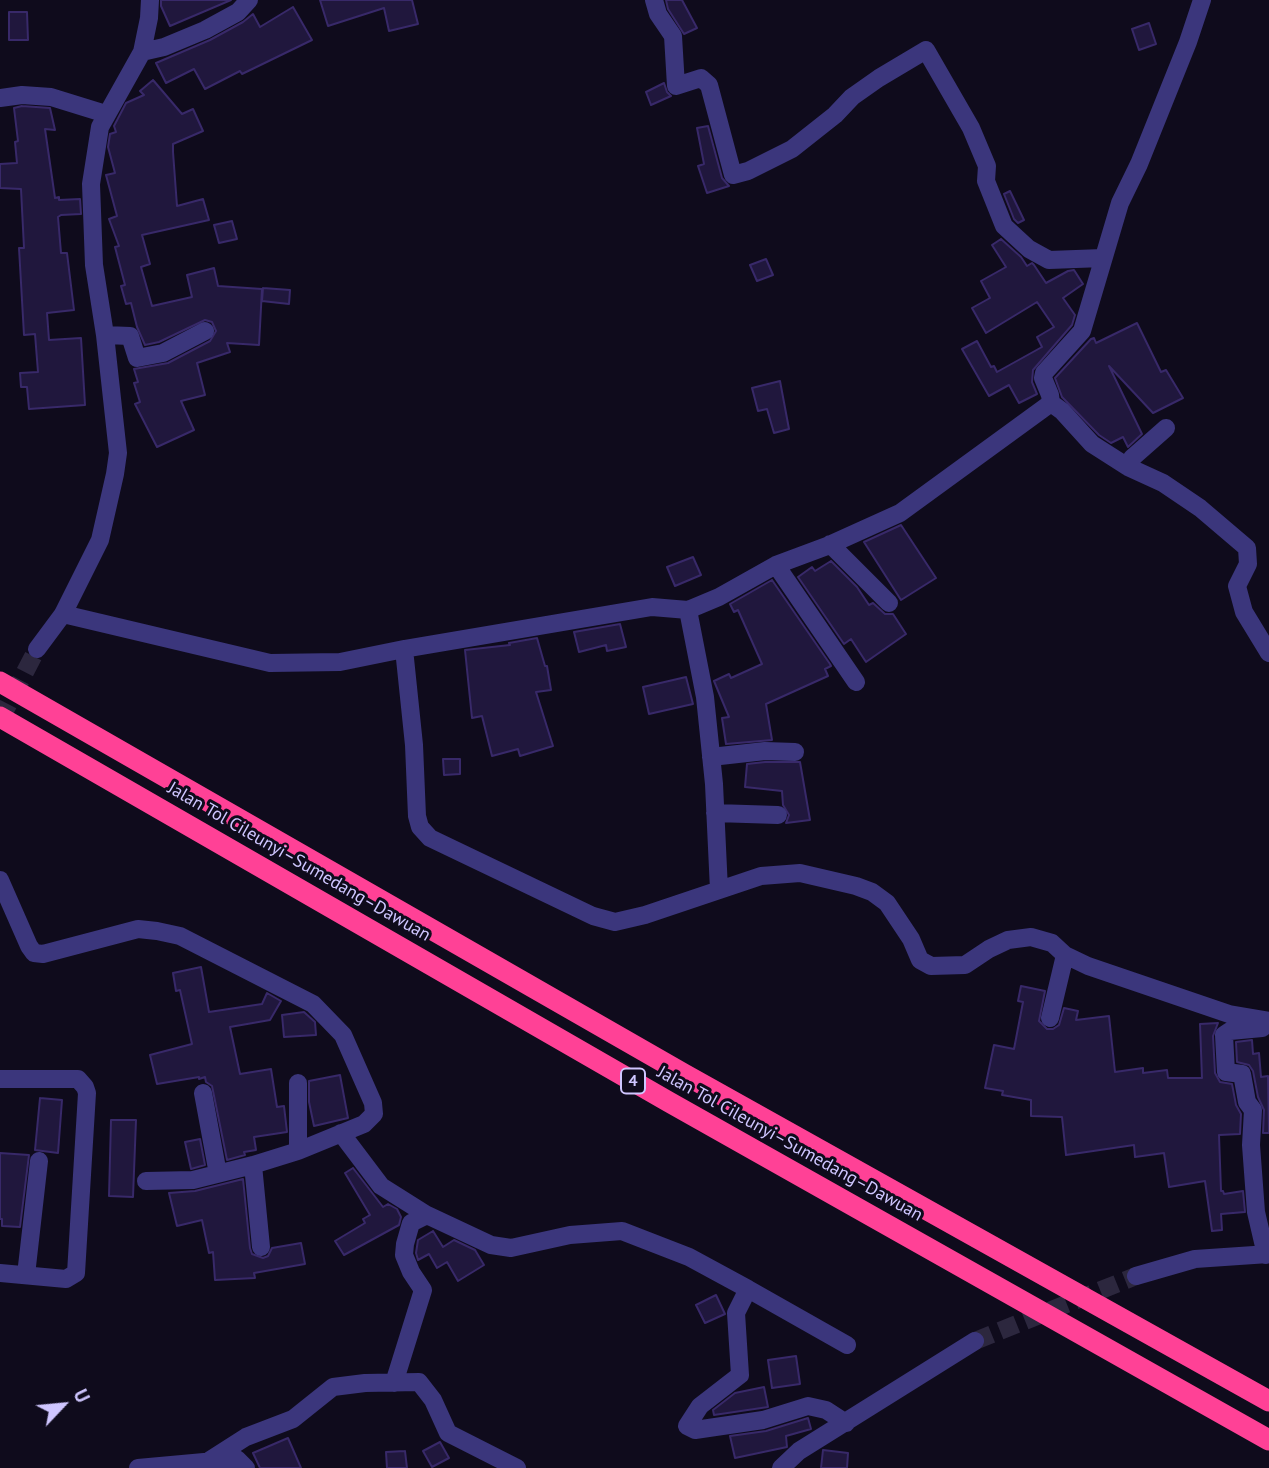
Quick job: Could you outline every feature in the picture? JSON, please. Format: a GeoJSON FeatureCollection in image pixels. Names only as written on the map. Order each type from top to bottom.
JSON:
{"type":"FeatureCollection","features":[{"type":"Feature","properties":{"kind":"highway","name":"Jalan Tol Cileunyi–Sumedang–Dawuan"},"geometry":{"type":"LineString","coordinates":[[0,682],[684,1074],[1269,1401]]}},
{"type":"Feature","properties":{"kind":"highway","name":"Jalan Tol Cileunyi–Sumedang–Dawuan"},"geometry":{"type":"LineString","coordinates":[[0,717],[657,1095],[1269,1440]]}},
{"type":"Feature","properties":{"kind":"street"},"geometry":{"type":"LineString","coordinates":[[37,649],[63,614],[100,540],[116,474],[118,453],[94,265],[91,184],[100,127],[142,52],[150,0]]}},
{"type":"Feature","properties":{"kind":"street"},"geometry":{"type":"LineString","coordinates":[[142,52],[164,47],[205,30],[238,12],[249,0]]}},
{"type":"Feature","properties":{"kind":"street"},"geometry":{"type":"LineString","coordinates":[[654,0],[658,15],[673,36],[676,86],[701,78],[709,85],[733,175],[748,171],[792,149],[835,115],[852,97],[926,50],[971,128],[987,166],[986,181],[1004,226],[1029,249],[1049,260],[1103,258]]}},
{"type":"Feature","properties":{"kind":"street"},"geometry":{"type":"LineString","coordinates":[[1202,0],[1149,140],[1120,203],[1082,331],[1044,373],[1043,378],[1051,403],[1062,411],[1092,444],[1128,467],[1163,483],[1220,524],[1247,548],[1248,564],[1237,586],[1244,612],[1269,653]]}},
{"type":"Feature","properties":{"kind":"street"},"geometry":{"type":"LineString","coordinates":[[0,98],[22,95],[51,97],[106,114]]}},
{"type":"Feature","properties":{"kind":"street"},"geometry":{"type":"LineString","coordinates":[[105,335],[130,335],[137,358],[163,353],[205,331]]}},
{"type":"Feature","properties":{"kind":"street"},"geometry":{"type":"LineString","coordinates":[[63,614],[270,663],[340,662],[652,607],[688,610],[719,597],[776,565],[900,513],[1051,403]]}},
{"type":"Feature","properties":{"kind":"street"},"geometry":{"type":"LineString","coordinates":[[1128,467],[1132,458],[1166,428]]}},
{"type":"Feature","properties":{"kind":"street"},"geometry":{"type":"LineString","coordinates":[[830,544],[889,603]]}},
{"type":"Feature","properties":{"kind":"street"},"geometry":{"type":"LineString","coordinates":[[776,565],[856,682]]}},
{"type":"Feature","properties":{"kind":"street"},"geometry":{"type":"LineString","coordinates":[[688,610],[705,697],[719,890]]}},
{"type":"Feature","properties":{"kind":"street"},"geometry":{"type":"LineString","coordinates":[[404,649],[414,746],[416,816],[420,827],[430,838],[593,915],[615,922],[761,876],[800,873],[873,892],[887,903],[911,939],[920,960],[931,965],[965,965],[1008,940],[1031,937],[1052,943],[1065,956],[1088,966],[1182,999],[1238,1016],[1269,1022]]}},
{"type":"Feature","properties":{"kind":"street"},"geometry":{"type":"LineString","coordinates":[[711,757],[765,751],[795,752]]}},
{"type":"Feature","properties":{"kind":"street"},"geometry":{"type":"LineString","coordinates":[[715,813],[778,815]]}},
{"type":"Feature","properties":{"kind":"street"},"geometry":{"type":"LineString","coordinates":[[0,880],[34,953],[43,954],[138,929],[157,930],[180,936],[313,1004],[343,1035],[373,1103],[374,1114],[364,1124],[298,1151],[253,1165],[192,1180],[146,1181]]}},
{"type":"Feature","properties":{"kind":"street"},"geometry":{"type":"LineString","coordinates":[[1051,1018],[1065,956]]}},
{"type":"Feature","properties":{"kind":"street"},"geometry":{"type":"LineString","coordinates":[[1136,1276],[1195,1259],[1268,1255],[1256,1212],[1251,1145],[1253,1110],[1247,1102],[1242,1074],[1226,1072],[1224,1035],[1230,1031],[1262,1028],[1269,1022]]}},
{"type":"Feature","properties":{"kind":"street"},"geometry":{"type":"LineString","coordinates":[[0,1079],[78,1079],[87,1093],[76,1273],[66,1279],[0,1273]]}},
{"type":"Feature","properties":{"kind":"street"},"geometry":{"type":"LineString","coordinates":[[298,1083],[298,1151]]}},
{"type":"Feature","properties":{"kind":"street"},"geometry":{"type":"LineString","coordinates":[[203,1093],[218,1174]]}},
{"type":"Feature","properties":{"kind":"street"},"geometry":{"type":"LineString","coordinates":[[341,1133],[381,1186],[427,1215],[491,1245],[511,1248],[570,1235],[622,1231],[689,1257],[847,1345]]}},
{"type":"Feature","properties":{"kind":"street"},"geometry":{"type":"LineString","coordinates":[[26,1275],[39,1161]]}},
{"type":"Feature","properties":{"kind":"street"},"geometry":{"type":"LineString","coordinates":[[253,1165],[261,1247]]}},
{"type":"Feature","properties":{"kind":"street"},"geometry":{"type":"LineString","coordinates":[[394,1383],[423,1290],[404,1255],[405,1244],[411,1223],[427,1215]]}},
{"type":"Feature","properties":{"kind":"street"},"geometry":{"type":"LineString","coordinates":[[748,1289],[736,1313],[740,1375],[700,1406],[687,1426],[695,1430],[763,1420],[808,1406],[826,1410],[846,1423]]}},
{"type":"Feature","properties":{"kind":"street"},"geometry":{"type":"LineString","coordinates":[[781,1468],[799,1451],[975,1341]]}},
{"type":"Feature","properties":{"kind":"street"},"geometry":{"type":"LineString","coordinates":[[211,1460],[246,1437],[293,1419],[332,1387],[419,1382],[433,1400],[448,1433],[517,1468]]}},
{"type":"Feature","properties":{"kind":"street"},"geometry":{"type":"LineString","coordinates":[[138,1468],[237,1459],[246,1468]]}},
{"type":"Feature","properties":{"kind":"building"},"geometry":{"type":"Polygon","coordinates":[[[161,0],[231,0],[170,26],[161,0]]]}},
{"type":"Feature","properties":{"kind":"building"},"geometry":{"type":"Polygon","coordinates":[[[320,0],[412,0],[418,24],[389,31],[384,8],[328,26],[320,0]]]}},
{"type":"Feature","properties":{"kind":"building"},"geometry":{"type":"Polygon","coordinates":[[[666,0],[682,0],[697,28],[684,34],[668,9],[666,0]]]}},
{"type":"Feature","properties":{"kind":"building"},"geometry":{"type":"Polygon","coordinates":[[[293,7],[312,40],[242,74],[240,71],[205,89],[194,69],[166,83],[156,63],[210,40],[253,14],[260,27],[293,7]]]}},
{"type":"Feature","properties":{"kind":"building"},"geometry":{"type":"Polygon","coordinates":[[[9,12],[27,12],[28,40],[9,40],[9,12]]]}},
{"type":"Feature","properties":{"kind":"building"},"geometry":{"type":"Polygon","coordinates":[[[1149,23],[1156,44],[1139,50],[1132,29],[1149,23]]]}},
{"type":"Feature","properties":{"kind":"building"},"geometry":{"type":"Polygon","coordinates":[[[153,80],[182,114],[193,109],[203,131],[173,144],[173,152],[177,206],[203,199],[209,220],[142,235],[150,264],[141,267],[152,306],[192,297],[187,275],[214,268],[218,286],[262,289],[259,345],[227,343],[230,352],[197,363],[205,395],[181,401],[194,430],[157,447],[135,404],[140,402],[134,383],[138,382],[134,369],[168,363],[210,341],[216,331],[212,322],[205,320],[159,342],[145,345],[131,303],[126,304],[121,286],[125,285],[115,247],[119,246],[109,219],[117,216],[106,175],[115,173],[108,147],[110,134],[116,132],[114,126],[126,103],[144,95],[140,91],[153,80]]]}},
{"type":"Feature","properties":{"kind":"building"},"geometry":{"type":"Polygon","coordinates":[[[664,83],[671,96],[651,105],[646,92],[664,83]]]}},
{"type":"Feature","properties":{"kind":"building"},"geometry":{"type":"Polygon","coordinates":[[[14,108],[50,108],[55,130],[45,129],[55,198],[80,199],[81,214],[58,217],[61,253],[67,253],[74,310],[47,313],[49,340],[81,338],[85,405],[29,409],[27,387],[21,387],[20,373],[38,372],[35,334],[24,335],[19,248],[24,248],[21,189],[0,188],[0,164],[17,163],[15,142],[18,141],[14,108]]]}},
{"type":"Feature","properties":{"kind":"building"},"geometry":{"type":"Polygon","coordinates":[[[708,126],[722,178],[729,186],[707,193],[698,166],[704,164],[697,128],[708,126]]]}},
{"type":"Feature","properties":{"kind":"building"},"geometry":{"type":"Polygon","coordinates":[[[1010,191],[1024,220],[1018,223],[1004,194],[1010,191]]]}},
{"type":"Feature","properties":{"kind":"building"},"geometry":{"type":"Polygon","coordinates":[[[232,221],[237,239],[219,243],[214,225],[232,221]]]}},
{"type":"Feature","properties":{"kind":"building"},"geometry":{"type":"Polygon","coordinates":[[[1001,239],[1027,266],[1032,263],[1046,283],[1074,270],[1083,284],[1063,298],[1075,315],[1072,325],[1033,370],[1032,382],[1037,394],[1019,403],[1009,385],[989,396],[962,349],[977,341],[991,367],[994,366],[997,372],[1042,347],[1037,337],[1054,327],[1037,302],[986,333],[972,308],[990,298],[981,281],[1006,267],[992,245],[1001,239]]]}},
{"type":"Feature","properties":{"kind":"building"},"geometry":{"type":"Polygon","coordinates":[[[766,259],[773,275],[757,281],[750,265],[766,259]]]}},
{"type":"Feature","properties":{"kind":"building"},"geometry":{"type":"Polygon","coordinates":[[[263,288],[290,290],[289,304],[262,301],[263,288]]]}},
{"type":"Feature","properties":{"kind":"building"},"geometry":{"type":"Polygon","coordinates":[[[1137,323],[1161,372],[1166,370],[1183,398],[1153,413],[1109,366],[1142,434],[1128,447],[1123,437],[1111,443],[1099,435],[1062,397],[1055,378],[1091,339],[1094,338],[1096,343],[1137,323]]]}},
{"type":"Feature","properties":{"kind":"building"},"geometry":{"type":"Polygon","coordinates":[[[780,381],[789,429],[774,433],[767,409],[758,411],[752,388],[780,381]]]}},
{"type":"Feature","properties":{"kind":"building"},"geometry":{"type":"Polygon","coordinates":[[[901,525],[936,578],[901,600],[864,542],[901,525]]]}},
{"type":"Feature","properties":{"kind":"building"},"geometry":{"type":"Polygon","coordinates":[[[693,557],[701,575],[675,586],[667,567],[693,557]]]}},
{"type":"Feature","properties":{"kind":"building"},"geometry":{"type":"Polygon","coordinates":[[[831,561],[857,587],[869,605],[873,603],[885,614],[893,614],[906,634],[866,662],[851,639],[844,644],[798,577],[812,567],[815,571],[831,561]]]}},
{"type":"Feature","properties":{"kind":"building"},"geometry":{"type":"Polygon","coordinates":[[[772,580],[831,666],[825,669],[828,676],[766,704],[772,740],[726,744],[722,718],[729,717],[714,681],[729,674],[731,678],[762,664],[738,610],[734,612],[730,604],[772,580]]]}},
{"type":"Feature","properties":{"kind":"building"},"geometry":{"type":"Polygon","coordinates":[[[620,624],[626,647],[607,651],[606,645],[579,652],[574,632],[620,624]]]}},
{"type":"Feature","properties":{"kind":"building"},"geometry":{"type":"Polygon","coordinates":[[[537,638],[547,666],[551,690],[536,692],[553,746],[520,756],[518,749],[492,756],[482,716],[472,718],[465,650],[510,645],[509,643],[537,638]]]}},
{"type":"Feature","properties":{"kind":"building"},"geometry":{"type":"Polygon","coordinates":[[[686,677],[693,704],[649,714],[643,687],[686,677]]]}},
{"type":"Feature","properties":{"kind":"building"},"geometry":{"type":"Polygon","coordinates":[[[443,759],[460,759],[460,774],[444,775],[443,759]]]}},
{"type":"Feature","properties":{"kind":"building"},"geometry":{"type":"Polygon","coordinates":[[[800,762],[810,820],[786,823],[789,815],[783,805],[782,791],[745,787],[747,764],[800,762]]]}},
{"type":"Feature","properties":{"kind":"building"},"geometry":{"type":"Polygon","coordinates":[[[201,967],[209,1012],[262,1004],[267,993],[281,1001],[270,1020],[230,1027],[240,1074],[271,1069],[277,1107],[284,1106],[287,1132],[254,1137],[256,1150],[227,1160],[212,1086],[206,1082],[205,1077],[157,1084],[150,1055],[192,1044],[180,990],[176,991],[173,973],[201,967]]]}},
{"type":"Feature","properties":{"kind":"building"},"geometry":{"type":"Polygon","coordinates":[[[1021,986],[1045,991],[1039,1021],[1047,1029],[1059,1025],[1064,1008],[1078,1011],[1076,1020],[1109,1016],[1115,1072],[1143,1068],[1143,1073],[1167,1070],[1168,1078],[1202,1078],[1200,1024],[1218,1023],[1213,1036],[1215,1073],[1220,1082],[1232,1084],[1236,1105],[1241,1114],[1240,1134],[1219,1135],[1221,1191],[1224,1194],[1243,1191],[1245,1212],[1221,1214],[1222,1230],[1212,1231],[1205,1181],[1169,1187],[1164,1153],[1135,1157],[1134,1145],[1066,1155],[1062,1117],[1031,1116],[1031,1100],[1002,1095],[1003,1091],[985,1088],[994,1045],[1014,1049],[1023,1002],[1018,1001],[1021,986]]]}},
{"type":"Feature","properties":{"kind":"building"},"geometry":{"type":"Polygon","coordinates":[[[304,1012],[315,1022],[316,1035],[284,1037],[282,1015],[304,1012]]]}},
{"type":"Feature","properties":{"kind":"building"},"geometry":{"type":"Polygon","coordinates":[[[1252,1040],[1253,1054],[1259,1053],[1261,1077],[1268,1076],[1269,1133],[1263,1133],[1264,1110],[1258,1097],[1253,1071],[1249,1065],[1237,1062],[1236,1042],[1252,1040]]]}},
{"type":"Feature","properties":{"kind":"building"},"geometry":{"type":"Polygon","coordinates":[[[340,1075],[348,1118],[314,1126],[309,1102],[309,1081],[340,1075]]]}},
{"type":"Feature","properties":{"kind":"building"},"geometry":{"type":"Polygon","coordinates":[[[40,1098],[62,1100],[58,1153],[35,1150],[40,1098]]]}},
{"type":"Feature","properties":{"kind":"building"},"geometry":{"type":"Polygon","coordinates":[[[111,1120],[136,1120],[133,1197],[109,1196],[111,1120]]]}},
{"type":"Feature","properties":{"kind":"building"},"geometry":{"type":"Polygon","coordinates":[[[200,1139],[205,1165],[191,1169],[185,1142],[200,1139]]]}},
{"type":"Feature","properties":{"kind":"building"},"geometry":{"type":"Polygon","coordinates":[[[0,1153],[29,1155],[20,1227],[2,1226],[0,1219],[0,1153]]]}},
{"type":"Feature","properties":{"kind":"building"},"geometry":{"type":"Polygon","coordinates":[[[353,1168],[383,1207],[388,1204],[397,1209],[401,1217],[399,1225],[344,1255],[335,1241],[365,1223],[363,1219],[370,1215],[345,1173],[353,1168]]]}},
{"type":"Feature","properties":{"kind":"building"},"geometry":{"type":"Polygon","coordinates":[[[243,1179],[252,1254],[263,1258],[268,1256],[272,1248],[301,1243],[305,1264],[254,1273],[255,1278],[215,1280],[213,1252],[209,1253],[202,1220],[177,1226],[169,1193],[195,1191],[243,1179]]]}},
{"type":"Feature","properties":{"kind":"building"},"geometry":{"type":"Polygon","coordinates":[[[433,1231],[443,1247],[454,1240],[475,1250],[484,1265],[458,1281],[447,1262],[437,1268],[429,1254],[418,1260],[418,1240],[433,1231]]]}},
{"type":"Feature","properties":{"kind":"building"},"geometry":{"type":"Polygon","coordinates":[[[716,1295],[725,1314],[705,1323],[696,1305],[716,1295]]]}},
{"type":"Feature","properties":{"kind":"building"},"geometry":{"type":"Polygon","coordinates":[[[796,1356],[800,1384],[772,1388],[768,1360],[796,1356]]]}},
{"type":"Feature","properties":{"kind":"building"},"geometry":{"type":"Polygon","coordinates":[[[764,1387],[768,1407],[714,1415],[713,1410],[735,1393],[764,1387]]]}},
{"type":"Feature","properties":{"kind":"building"},"geometry":{"type":"Polygon","coordinates":[[[808,1418],[811,1429],[786,1436],[787,1447],[735,1458],[730,1436],[766,1431],[808,1418]]]}},
{"type":"Feature","properties":{"kind":"building"},"geometry":{"type":"Polygon","coordinates":[[[288,1438],[301,1468],[260,1468],[253,1453],[288,1438]]]}},
{"type":"Feature","properties":{"kind":"building"},"geometry":{"type":"Polygon","coordinates":[[[440,1442],[449,1458],[432,1467],[423,1451],[440,1442]]]}},
{"type":"Feature","properties":{"kind":"building"},"geometry":{"type":"Polygon","coordinates":[[[823,1450],[848,1453],[847,1468],[821,1468],[823,1450]]]}},
{"type":"Feature","properties":{"kind":"building"},"geometry":{"type":"Polygon","coordinates":[[[405,1451],[407,1468],[387,1468],[386,1452],[405,1451]]]}},
{"type":"Feature","properties":{"kind":"tunnel"},"geometry":{"type":"LineString","coordinates":[[0,720],[37,649]]}},
{"type":"Feature","properties":{"kind":"tunnel"},"geometry":{"type":"LineString","coordinates":[[975,1341],[1136,1276]]}}]}
